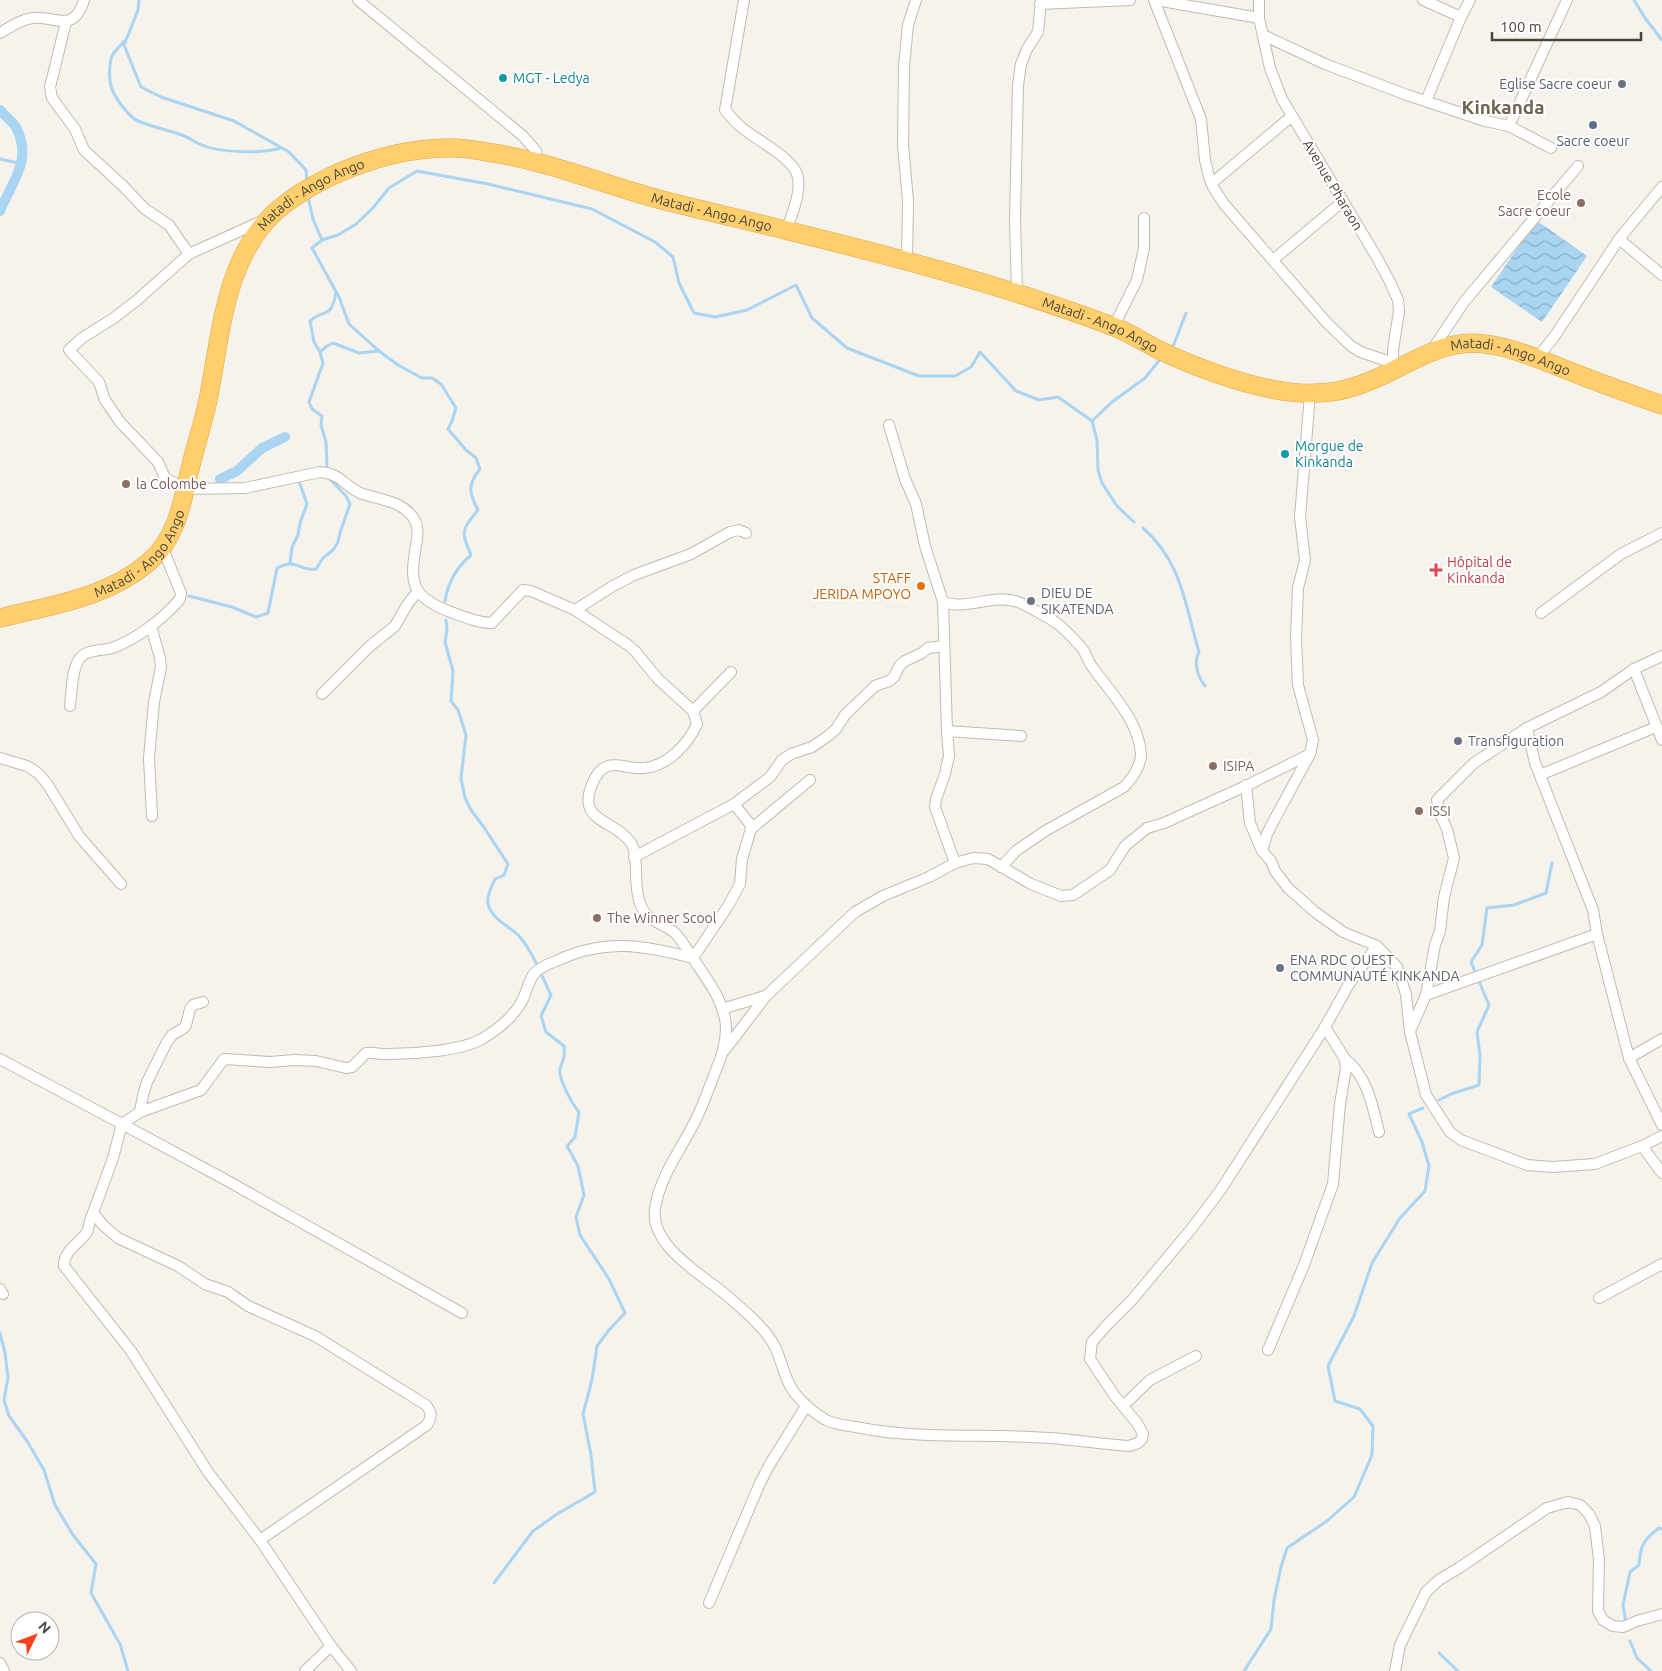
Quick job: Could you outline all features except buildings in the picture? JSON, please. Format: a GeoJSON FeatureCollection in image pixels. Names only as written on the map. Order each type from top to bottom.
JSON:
{"type":"FeatureCollection","features":[{"type":"Feature","properties":{"kind":"highway","name":"Matadi - Ango Ango"},"geometry":{"type":"LineString","coordinates":[[0,618],[102,592],[133,574],[162,549],[171,535],[186,489],[206,408],[230,287],[240,260],[251,240],[266,220],[288,201],[327,178],[382,158],[419,149],[457,148],[535,162],[658,199],[786,230],[1017,292],[1114,326],[1166,353],[1234,379],[1271,389],[1310,394],[1345,391],[1393,367],[1431,351],[1473,343],[1537,358],[1662,405]]}},
{"type":"Feature","properties":{"kind":"street"},"geometry":{"type":"LineString","coordinates":[[0,33],[20,21],[34,18],[66,22],[75,16],[84,0]]}},
{"type":"Feature","properties":{"kind":"street"},"geometry":{"type":"LineString","coordinates":[[358,0],[523,136],[536,151],[535,162]]}},
{"type":"Feature","properties":{"kind":"street"},"geometry":{"type":"LineString","coordinates":[[744,0],[725,110],[741,127],[791,164],[797,175],[796,201],[786,230]]}},
{"type":"Feature","properties":{"kind":"street"},"geometry":{"type":"LineString","coordinates":[[908,262],[908,201],[903,145],[904,66],[908,25],[916,0]]}},
{"type":"Feature","properties":{"kind":"street"},"geometry":{"type":"LineString","coordinates":[[1017,292],[1015,219],[1018,85],[1021,64],[1027,49],[1038,32],[1041,2],[1130,0]]}},
{"type":"Feature","properties":{"kind":"street"},"geometry":{"type":"LineString","coordinates":[[1155,0],[1259,18]]}},
{"type":"Feature","properties":{"kind":"street"},"geometry":{"type":"LineString","coordinates":[[1155,0],[1201,119],[1205,160],[1212,183],[1224,204],[1327,323],[1351,346],[1393,367]]}},
{"type":"Feature","properties":{"kind":"street","name":"Avenue Pharaon"},"geometry":{"type":"LineString","coordinates":[[1258,0],[1259,18],[1270,68],[1282,99],[1386,273],[1398,300],[1399,311],[1393,367]]}},
{"type":"Feature","properties":{"kind":"street"},"geometry":{"type":"LineString","coordinates":[[1423,0],[1461,17]]}},
{"type":"Feature","properties":{"kind":"street"},"geometry":{"type":"LineString","coordinates":[[1426,101],[1470,0]]}},
{"type":"Feature","properties":{"kind":"street"},"geometry":{"type":"LineString","coordinates":[[1509,126],[1567,0]]}},
{"type":"Feature","properties":{"kind":"street"},"geometry":{"type":"LineString","coordinates":[[66,22],[50,87],[52,98],[75,130],[84,150],[124,186],[145,209],[169,225],[188,254]]}},
{"type":"Feature","properties":{"kind":"street"},"geometry":{"type":"LineString","coordinates":[[1264,35],[1325,64],[1426,101],[1509,126],[1551,148]]}},
{"type":"Feature","properties":{"kind":"street"},"geometry":{"type":"LineString","coordinates":[[1212,183],[1292,116]]}},
{"type":"Feature","properties":{"kind":"street"},"geometry":{"type":"LineString","coordinates":[[1431,351],[1464,302],[1578,166]]}},
{"type":"Feature","properties":{"kind":"street"},"geometry":{"type":"LineString","coordinates":[[1537,358],[1554,337],[1620,239],[1662,187]]}},
{"type":"Feature","properties":{"kind":"street"},"geometry":{"type":"LineString","coordinates":[[1272,260],[1342,202]]}},
{"type":"Feature","properties":{"kind":"street"},"geometry":{"type":"LineString","coordinates":[[1114,326],[1137,280],[1144,248],[1144,218]]}},
{"type":"Feature","properties":{"kind":"street"},"geometry":{"type":"LineString","coordinates":[[266,220],[188,254],[136,301],[114,318],[82,338],[69,350],[99,382],[105,400],[120,422],[158,462],[165,478],[186,489],[245,488],[320,472],[331,473],[356,491],[388,500],[404,508],[414,519],[418,532],[413,579],[418,592],[425,600],[439,608],[484,623],[492,623],[523,590],[530,591],[575,610],[598,627],[617,637],[635,651],[657,678],[693,712],[697,724],[692,736],[681,749],[665,760],[648,768],[638,769],[610,764],[603,768],[595,778],[590,794],[591,810],[596,818],[629,840],[634,848],[636,885],[640,903],[646,915],[669,928],[678,936],[714,989],[726,1026],[724,1051]]}},
{"type":"Feature","properties":{"kind":"street"},"geometry":{"type":"LineString","coordinates":[[1620,239],[1662,275]]}},
{"type":"Feature","properties":{"kind":"street"},"geometry":{"type":"LineString","coordinates":[[1262,851],[1267,834],[1310,754],[1313,740],[1298,685],[1296,638],[1298,588],[1305,560],[1300,517],[1310,394]]}},
{"type":"Feature","properties":{"kind":"street"},"geometry":{"type":"LineString","coordinates":[[889,425],[905,479],[916,504],[925,546],[943,602],[949,756],[935,807],[955,863]]}},
{"type":"Feature","properties":{"kind":"street"},"geometry":{"type":"LineString","coordinates":[[575,610],[634,575],[691,554],[730,532],[739,530],[746,533]]}},
{"type":"Feature","properties":{"kind":"street"},"geometry":{"type":"LineString","coordinates":[[1541,613],[1621,554],[1662,533]]}},
{"type":"Feature","properties":{"kind":"street"},"geometry":{"type":"LineString","coordinates":[[70,706],[74,671],[78,660],[83,654],[111,648],[129,640],[151,626],[180,599],[181,593],[162,549]]}},
{"type":"Feature","properties":{"kind":"street"},"geometry":{"type":"LineString","coordinates":[[322,694],[369,647],[395,626],[407,605],[418,592]]}},
{"type":"Feature","properties":{"kind":"street"},"geometry":{"type":"LineString","coordinates":[[943,602],[952,605],[983,600],[1017,601],[1057,623],[1084,651],[1091,665],[1126,714],[1136,733],[1141,754],[1134,776],[1124,787],[1045,831],[1016,851],[1001,867]]}},
{"type":"Feature","properties":{"kind":"street"},"geometry":{"type":"LineString","coordinates":[[151,626],[160,658],[149,758],[152,816]]}},
{"type":"Feature","properties":{"kind":"street"},"geometry":{"type":"LineString","coordinates":[[634,857],[734,804],[770,777],[782,760],[791,754],[807,750],[828,736],[869,691],[894,677],[900,665],[905,661],[928,648],[944,646]]}},
{"type":"Feature","properties":{"kind":"street"},"geometry":{"type":"LineString","coordinates":[[1410,1032],[1426,995],[1435,946],[1440,931],[1444,897],[1451,876],[1454,858],[1437,800],[1474,763],[1527,728],[1601,692],[1634,669],[1662,656]]}},
{"type":"Feature","properties":{"kind":"street"},"geometry":{"type":"LineString","coordinates":[[1634,669],[1662,740]]}},
{"type":"Feature","properties":{"kind":"street"},"geometry":{"type":"LineString","coordinates":[[693,712],[731,672]]}},
{"type":"Feature","properties":{"kind":"street"},"geometry":{"type":"LineString","coordinates":[[1540,775],[1656,727]]}},
{"type":"Feature","properties":{"kind":"street"},"geometry":{"type":"LineString","coordinates":[[1527,728],[1535,763],[1593,910],[1597,934],[1629,1058],[1662,1125]]}},
{"type":"Feature","properties":{"kind":"street"},"geometry":{"type":"LineString","coordinates":[[947,732],[1022,736]]}},
{"type":"Feature","properties":{"kind":"street"},"geometry":{"type":"LineString","coordinates":[[1310,754],[1164,823],[1148,828],[1126,846],[1110,870],[1073,895],[1060,896],[1031,884],[988,859],[973,858],[955,863],[929,877],[882,896],[856,912],[766,996],[724,1051],[698,1116],[669,1166],[655,1208],[655,1224],[670,1249],[725,1294],[767,1334],[775,1347],[787,1382],[806,1406],[827,1420],[874,1430],[935,1435],[1050,1438],[1128,1446],[1138,1444],[1143,1434],[1090,1358],[1092,1342],[1132,1300],[1220,1191],[1325,1027],[1349,984],[1377,946]]}},
{"type":"Feature","properties":{"kind":"street"},"geometry":{"type":"LineString","coordinates":[[0,758],[27,766],[38,773],[48,784],[79,836],[121,884]]}},
{"type":"Feature","properties":{"kind":"street"},"geometry":{"type":"LineString","coordinates":[[751,829],[810,780]]}},
{"type":"Feature","properties":{"kind":"street"},"geometry":{"type":"LineString","coordinates":[[1246,785],[1250,823],[1262,851],[1271,861],[1275,871],[1288,888],[1315,912],[1344,932],[1377,946],[1397,967],[1406,994],[1410,1032],[1426,1095],[1450,1132],[1461,1140],[1527,1165],[1552,1167],[1595,1164],[1642,1146],[1662,1136]]}},
{"type":"Feature","properties":{"kind":"street"},"geometry":{"type":"LineString","coordinates":[[693,958],[728,906],[740,884],[742,859],[751,829],[750,824],[734,804]]}},
{"type":"Feature","properties":{"kind":"street"},"geometry":{"type":"LineString","coordinates":[[1426,995],[1597,934]]}},
{"type":"Feature","properties":{"kind":"street"},"geometry":{"type":"LineString","coordinates":[[352,1671],[331,1646],[260,1540],[208,1472],[130,1351],[64,1266],[69,1252],[87,1232],[88,1221],[93,1213],[113,1158],[122,1124],[140,1112],[201,1090],[224,1059],[270,1062],[316,1061],[346,1068],[352,1067],[366,1053],[414,1053],[455,1047],[481,1040],[512,1016],[534,974],[544,966],[587,949],[630,946],[657,949],[693,958]]}},
{"type":"Feature","properties":{"kind":"street"},"geometry":{"type":"LineString","coordinates":[[722,1009],[766,996]]}},
{"type":"Feature","properties":{"kind":"street"},"geometry":{"type":"LineString","coordinates":[[140,1112],[147,1082],[167,1042],[172,1035],[184,1028],[193,1005],[203,1002]]}},
{"type":"Feature","properties":{"kind":"street"},"geometry":{"type":"LineString","coordinates":[[1325,1027],[1362,1081],[1372,1101],[1379,1132]]}},
{"type":"Feature","properties":{"kind":"street"},"geometry":{"type":"LineString","coordinates":[[1629,1058],[1662,1039]]}},
{"type":"Feature","properties":{"kind":"street"},"geometry":{"type":"LineString","coordinates":[[1268,1350],[1304,1265],[1333,1184],[1340,1104],[1346,1068],[1345,1058]]}},
{"type":"Feature","properties":{"kind":"street"},"geometry":{"type":"LineString","coordinates":[[0,1059],[226,1180],[462,1313]]}},
{"type":"Feature","properties":{"kind":"street"},"geometry":{"type":"LineString","coordinates":[[1642,1146],[1662,1173]]}},
{"type":"Feature","properties":{"kind":"street"},"geometry":{"type":"LineString","coordinates":[[93,1213],[118,1238],[178,1266],[205,1284],[228,1292],[248,1306],[315,1336],[426,1405],[431,1411],[432,1417],[427,1425],[260,1540]]}},
{"type":"Feature","properties":{"kind":"street"},"geometry":{"type":"LineString","coordinates":[[1599,1298],[1662,1264]]}},
{"type":"Feature","properties":{"kind":"street"},"geometry":{"type":"LineString","coordinates":[[1123,1406],[1150,1380],[1196,1356]]}},
{"type":"Feature","properties":{"kind":"street"},"geometry":{"type":"LineString","coordinates":[[709,1603],[763,1477],[806,1406]]}},
{"type":"Feature","properties":{"kind":"street"},"geometry":{"type":"LineString","coordinates":[[1397,1670],[1400,1645],[1426,1592],[1438,1580],[1459,1568],[1547,1508],[1568,1502],[1580,1505],[1589,1514],[1595,1526],[1599,1560],[1598,1611],[1603,1620],[1613,1626],[1623,1627],[1644,1618],[1662,1614]]}},
{"type":"Feature","properties":{"kind":"street"},"geometry":{"type":"LineString","coordinates":[[305,1671],[331,1646]]}},
{"type":"Feature","properties":{"kind":"water"},"geometry":{"type":"Polygon","coordinates":[[[1536,220],[1587,256],[1542,322],[1491,287],[1536,220]]]}},
{"type":"Feature","properties":{"kind":"waterway"},"geometry":{"type":"LineString","coordinates":[[139,0],[138,10],[124,45],[141,87],[161,97],[234,121],[289,152],[306,170],[307,183]]}},
{"type":"Feature","properties":{"kind":"waterway"},"geometry":{"type":"LineString","coordinates":[[1634,0],[1662,40]]}},
{"type":"Feature","properties":{"kind":"waterway"},"geometry":{"type":"LineString","coordinates":[[124,41],[112,56],[110,82],[119,102],[135,119],[184,136],[207,147],[217,149],[251,152],[281,148]]}},
{"type":"Feature","properties":{"kind":"waterway"},"geometry":{"type":"LineString","coordinates":[[0,110],[16,127],[21,139],[22,150],[22,161],[19,170],[0,211]]}},
{"type":"Feature","properties":{"kind":"waterway"},"geometry":{"type":"LineString","coordinates":[[0,159],[22,164]]}},
{"type":"Feature","properties":{"kind":"waterway"},"geometry":{"type":"LineString","coordinates":[[308,197],[313,219],[322,240],[338,235],[356,224],[372,209],[389,188],[417,171],[488,184],[592,209],[655,242],[673,257],[679,283],[694,313],[715,317],[747,310],[796,285],[812,318],[847,348],[919,376],[955,376],[971,367],[980,352],[1016,391],[1039,400],[1058,397],[1092,421],[1112,402],[1145,378],[1162,357]]}},
{"type":"Feature","properties":{"kind":"waterway"},"geometry":{"type":"LineString","coordinates":[[322,240],[312,248],[339,297],[349,324],[398,365],[422,378],[432,378],[441,384],[456,408],[448,429],[466,450],[476,458],[480,469],[471,485],[471,494],[478,510],[464,531],[465,541],[471,555],[454,575],[448,587],[445,601]]}},
{"type":"Feature","properties":{"kind":"waterway"},"geometry":{"type":"LineString","coordinates":[[327,467],[326,442],[321,425],[322,416],[312,409],[309,402],[323,363],[320,352],[314,342],[310,321],[327,312],[332,307],[336,293]]}},
{"type":"Feature","properties":{"kind":"waterway"},"geometry":{"type":"LineString","coordinates":[[1170,349],[1174,344],[1186,313]]}},
{"type":"Feature","properties":{"kind":"waterway"},"geometry":{"type":"LineString","coordinates":[[320,352],[333,343],[359,353],[379,351]]}},
{"type":"Feature","properties":{"kind":"waterway"},"geometry":{"type":"LineString","coordinates":[[1092,421],[1097,440],[1098,470],[1102,483],[1117,506],[1134,522]]}},
{"type":"Feature","properties":{"kind":"waterway"},"geometry":{"type":"LineString","coordinates":[[220,479],[237,471],[262,448],[285,437]]}},
{"type":"Feature","properties":{"kind":"waterway"},"geometry":{"type":"LineString","coordinates":[[189,596],[232,607],[256,617],[268,613],[277,568],[295,564],[306,569],[316,569],[323,558],[333,550],[338,542],[350,504],[346,496],[329,478]]}},
{"type":"Feature","properties":{"kind":"waterway"},"geometry":{"type":"LineString","coordinates":[[290,563],[292,547],[298,535],[307,504],[299,481]]}},
{"type":"Feature","properties":{"kind":"waterway"},"geometry":{"type":"LineString","coordinates":[[1143,528],[1166,555],[1180,585],[1199,652],[1196,661],[1197,670],[1205,686]]}},
{"type":"Feature","properties":{"kind":"waterway"},"geometry":{"type":"LineString","coordinates":[[446,620],[445,642],[453,671],[451,701],[458,710],[466,735],[461,778],[465,798],[471,810],[508,864],[504,875],[495,879],[489,894],[488,904],[493,914],[516,933],[525,944],[551,995],[541,1016],[546,1032],[564,1046],[564,1056],[560,1069],[561,1079],[566,1092],[579,1112],[575,1137],[567,1146],[578,1166],[584,1195],[576,1217],[580,1235],[609,1279],[625,1313],[597,1346],[592,1380],[583,1414],[591,1455],[595,1492],[557,1514],[533,1531],[494,1583]]}},
{"type":"Feature","properties":{"kind":"waterway"},"geometry":{"type":"LineString","coordinates":[[1439,1100],[1479,1085],[1480,1056],[1477,1032],[1489,1005],[1471,962],[1482,945],[1487,908],[1514,905],[1546,893],[1552,863]]}},
{"type":"Feature","properties":{"kind":"waterway"},"geometry":{"type":"LineString","coordinates":[[1244,1671],[1271,1629],[1274,1600],[1287,1548],[1327,1521],[1354,1497],[1372,1455],[1373,1426],[1360,1409],[1335,1401],[1328,1366],[1354,1316],[1372,1263],[1400,1218],[1425,1191],[1429,1166],[1422,1142],[1409,1114],[1423,1108]]}},
{"type":"Feature","properties":{"kind":"waterway"},"geometry":{"type":"LineString","coordinates":[[0,1333],[8,1378],[4,1400],[9,1416],[27,1441],[44,1470],[55,1505],[73,1535],[96,1564],[91,1593],[120,1644],[128,1671]]}},
{"type":"Feature","properties":{"kind":"waterway"},"geometry":{"type":"LineString","coordinates":[[1626,1623],[1623,1605],[1630,1572],[1639,1565],[1640,1553],[1646,1540],[1659,1528],[1662,1529]]}},
{"type":"Feature","properties":{"kind":"waterway"},"geometry":{"type":"LineString","coordinates":[[1630,1641],[1637,1658],[1651,1671]]}},
{"type":"Feature","properties":{"kind":"waterway"},"geometry":{"type":"LineString","coordinates":[[1439,1653],[1458,1671]]}},
{"type":"Feature","properties":{"kind":"place","name":"MGT - Ledya"},"geometry":{"type":"Point","coordinates":[503,78]}},
{"type":"Feature","properties":{"kind":"place","name":"Eglise Sacre coeur"},"geometry":{"type":"Point","coordinates":[1622,84]}},
{"type":"Feature","properties":{"kind":"place","name":"Sacre coeur"},"geometry":{"type":"Point","coordinates":[1593,125]}},
{"type":"Feature","properties":{"kind":"place","name":"Ecole Sacre coeur"},"geometry":{"type":"Point","coordinates":[1581,203]}},
{"type":"Feature","properties":{"kind":"place","name":"Morgue de Kinkanda"},"geometry":{"type":"Point","coordinates":[1285,454]}},
{"type":"Feature","properties":{"kind":"place","name":"la Colombe"},"geometry":{"type":"Point","coordinates":[126,484]}},
{"type":"Feature","properties":{"kind":"place","name":"Hôpital de Kinkanda"},"geometry":{"type":"Point","coordinates":[1436,570]}},
{"type":"Feature","properties":{"kind":"place","name":"STAFF JERIDA MPOYO"},"geometry":{"type":"Point","coordinates":[921,586]}},
{"type":"Feature","properties":{"kind":"place","name":"DIEU DE SIKATENDA"},"geometry":{"type":"Point","coordinates":[1031,601]}},
{"type":"Feature","properties":{"kind":"place","name":"Transfiguration"},"geometry":{"type":"Point","coordinates":[1458,741]}},
{"type":"Feature","properties":{"kind":"place","name":"ISIPA"},"geometry":{"type":"Point","coordinates":[1213,766]}},
{"type":"Feature","properties":{"kind":"place","name":"ISSI"},"geometry":{"type":"Point","coordinates":[1419,811]}},
{"type":"Feature","properties":{"kind":"place","name":"The Winner Scool"},"geometry":{"type":"Point","coordinates":[597,918]}},
{"type":"Feature","properties":{"kind":"place","name":"ENA RDC OUEST COMMUNAUTÉ KINKANDA"},"geometry":{"type":"Point","coordinates":[1280,968]}},
{"type":"Feature","properties":{"kind":"district","name":"Kinkanda"},"geometry":{"type":"Point","coordinates":[1503,107]}}]}
